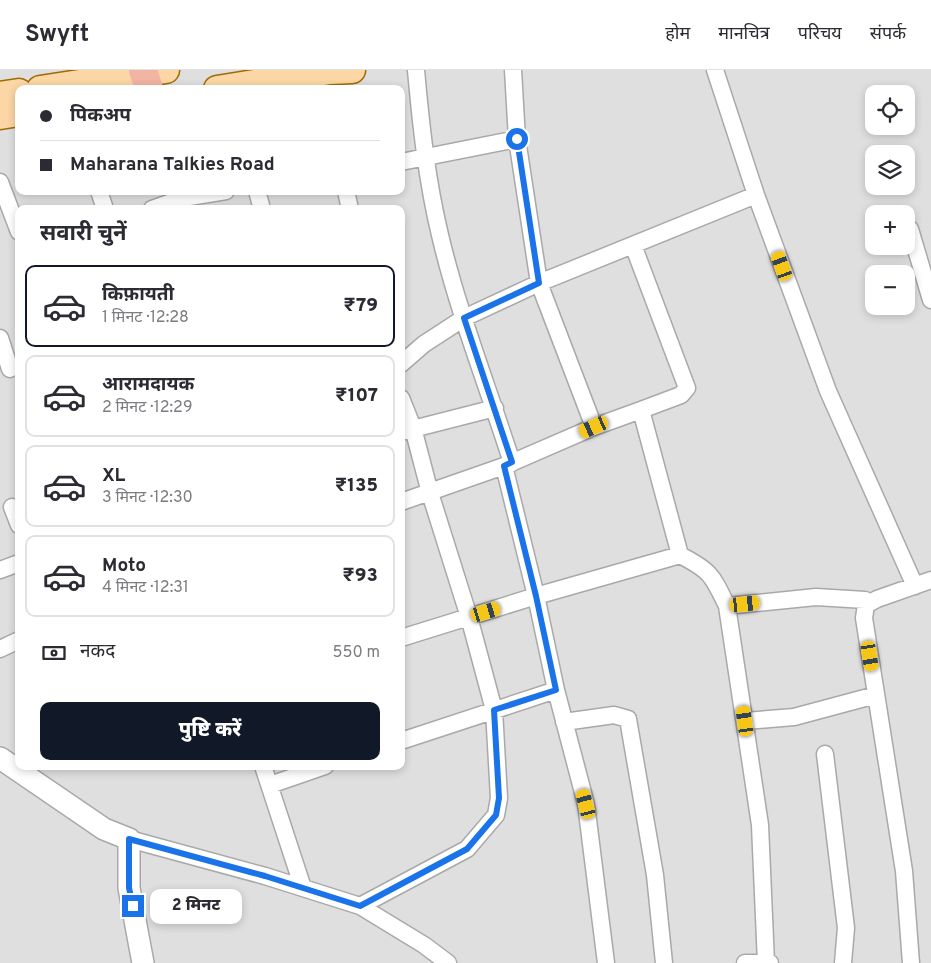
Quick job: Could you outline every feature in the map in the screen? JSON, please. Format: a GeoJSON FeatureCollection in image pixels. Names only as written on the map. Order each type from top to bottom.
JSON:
{"type":"FeatureCollection","features":[{"type":"Feature","properties":{"kind":"main road"},"geometry":{"type":"LineString","coordinates":[[72,85],[151,75]]}},
{"type":"Feature","properties":{"kind":"main road"},"geometry":{"type":"LineString","coordinates":[[258,85],[339,77]]}},
{"type":"Feature","properties":{"kind":"main road"},"geometry":{"type":"LineString","coordinates":[[0,95],[15,93]]}},
{"type":"Feature","properties":{"kind":"main road"},"geometry":{"type":"LineString","coordinates":[[0,116],[15,114]]}},
{"type":"Feature","properties":{"kind":"street"},"geometry":{"type":"LineString","coordinates":[[416,70],[424,157],[440,236],[464,318],[495,408],[556,690],[586,804],[606,963]]}},
{"type":"Feature","properties":{"kind":"street"},"geometry":{"type":"LineString","coordinates":[[513,70],[517,139],[539,283],[594,427]]}},
{"type":"Feature","properties":{"kind":"street"},"geometry":{"type":"LineString","coordinates":[[715,70],[756,195],[828,391],[915,586]]}},
{"type":"Feature","properties":{"kind":"street"},"geometry":{"type":"LineString","coordinates":[[405,161],[517,139]]}},
{"type":"Feature","properties":{"kind":"street"},"geometry":{"type":"LineString","coordinates":[[0,182],[15,221]]}},
{"type":"Feature","properties":{"kind":"street"},"geometry":{"type":"LineString","coordinates":[[165,205],[205,195]]}},
{"type":"Feature","properties":{"kind":"street"},"geometry":{"type":"LineString","coordinates":[[405,361],[424,344],[464,318],[539,283],[756,195]]}},
{"type":"Feature","properties":{"kind":"street"},"geometry":{"type":"LineString","coordinates":[[405,501],[508,464],[594,427],[682,395],[687,388],[633,245]]}},
{"type":"Feature","properties":{"kind":"street"},"geometry":{"type":"LineString","coordinates":[[915,246],[931,300]]}},
{"type":"Feature","properties":{"kind":"street"},"geometry":{"type":"LineString","coordinates":[[0,338],[10,369]]}},
{"type":"Feature","properties":{"kind":"street"},"geometry":{"type":"LineString","coordinates":[[360,906],[467,849],[496,815],[499,798],[494,710],[469,617],[430,493],[407,430],[495,408]]}},
{"type":"Feature","properties":{"kind":"street"},"geometry":{"type":"LineString","coordinates":[[641,410],[680,555]]}},
{"type":"Feature","properties":{"kind":"street"},"geometry":{"type":"LineString","coordinates":[[12,507],[15,515]]}},
{"type":"Feature","properties":{"kind":"street"},"geometry":{"type":"LineString","coordinates":[[405,637],[536,596],[680,555],[702,567],[714,578],[727,606],[760,825],[767,963],[745,963]]}},
{"type":"Feature","properties":{"kind":"street"},"geometry":{"type":"LineString","coordinates":[[0,570],[15,564]]}},
{"type":"Feature","properties":{"kind":"street"},"geometry":{"type":"LineString","coordinates":[[866,604],[931,580]]}},
{"type":"Feature","properties":{"kind":"street"},"geometry":{"type":"LineString","coordinates":[[727,606],[816,597],[865,600],[864,618],[904,871],[910,963]]}},
{"type":"Feature","properties":{"kind":"street"},"geometry":{"type":"LineString","coordinates":[[0,649],[15,642]]}},
{"type":"Feature","properties":{"kind":"street"},"geometry":{"type":"LineString","coordinates":[[405,740],[556,690]]}},
{"type":"Feature","properties":{"kind":"street"},"geometry":{"type":"LineString","coordinates":[[745,721],[794,717],[876,695]]}},
{"type":"Feature","properties":{"kind":"street"},"geometry":{"type":"LineString","coordinates":[[564,722],[614,715],[628,719],[655,875],[664,963]]}},
{"type":"Feature","properties":{"kind":"street"},"geometry":{"type":"LineString","coordinates":[[825,754],[846,928],[843,963]]}},
{"type":"Feature","properties":{"kind":"street"},"geometry":{"type":"LineString","coordinates":[[21,770],[104,829],[129,839],[360,906],[424,945],[448,963]]}},
{"type":"Feature","properties":{"kind":"street"},"geometry":{"type":"LineString","coordinates":[[265,770],[303,888]]}},
{"type":"Feature","properties":{"kind":"street"},"geometry":{"type":"LineString","coordinates":[[270,784],[313,770]]}},
{"type":"Feature","properties":{"kind":"street"},"geometry":{"type":"LineString","coordinates":[[129,839],[129,888],[143,963]]}},
{"type":"Feature","properties":{"kind":"shaded area"},"geometry":{"type":"Polygon","coordinates":[[[0,70],[931,70],[931,963],[0,963],[0,70]]]}},
{"type":"Feature","properties":{"kind":"route"},"geometry":{"type":"LineString","coordinates":[[133,906],[129,888],[129,839],[265,876],[360,906],[467,849],[496,815],[499,798],[494,710],[556,690],[536,596],[504,466],[512,462],[464,318],[539,283],[517,139]]}}]}
